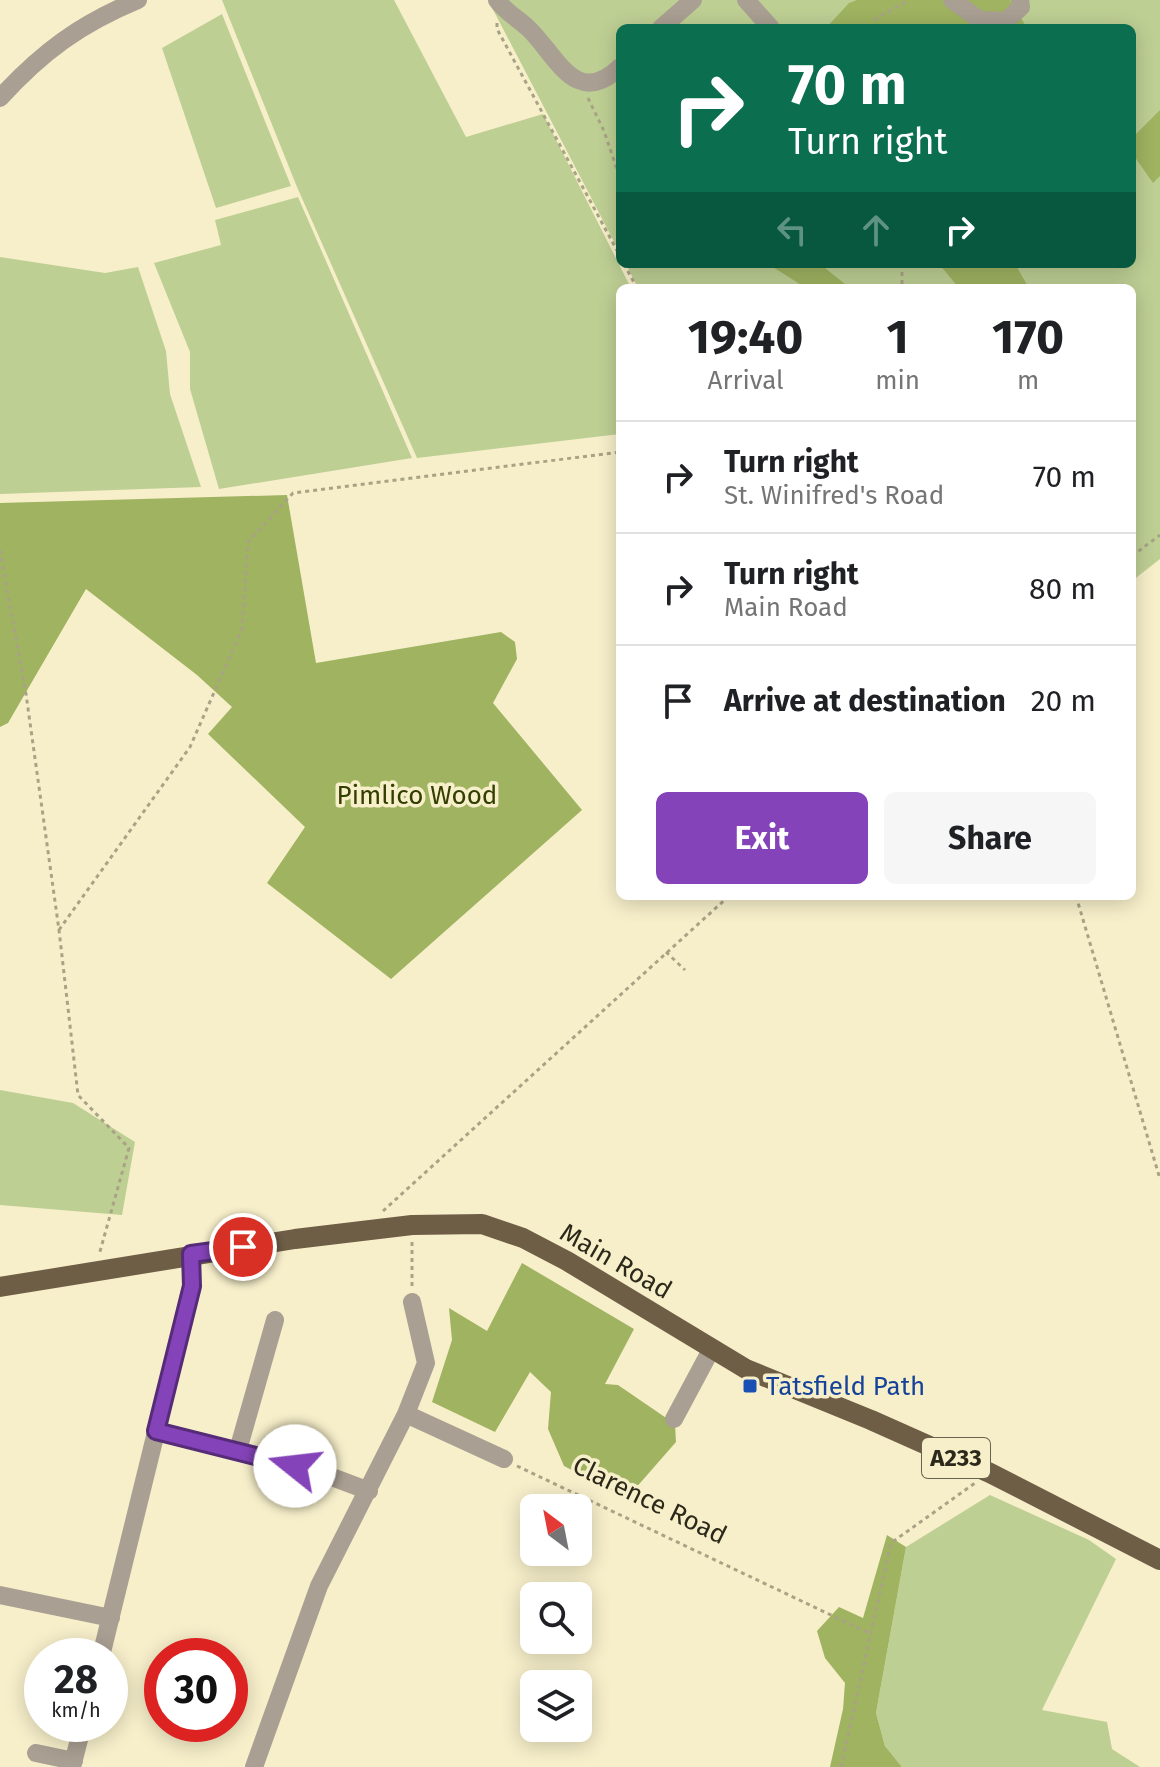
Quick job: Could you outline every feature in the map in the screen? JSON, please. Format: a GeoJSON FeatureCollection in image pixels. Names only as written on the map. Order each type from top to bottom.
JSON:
{"type":"FeatureCollection","features":[{"type":"Feature","properties":{"kind":"main road","name":"Main Road"},"geometry":{"type":"LineString","coordinates":[[0,1287],[191,1254],[412,1225],[472,1223],[505,1230],[567,1261],[746,1369],[990,1473],[1160,1560]]}},
{"type":"Feature","properties":{"kind":"street"},"geometry":{"type":"LineString","coordinates":[[0,98],[30,65],[76,30],[138,0]]}},
{"type":"Feature","properties":{"kind":"street"},"geometry":{"type":"LineString","coordinates":[[666,24],[693,0]]}},
{"type":"Feature","properties":{"kind":"street"},"geometry":{"type":"LineString","coordinates":[[746,0],[767,24]]}},
{"type":"Feature","properties":{"kind":"street"},"geometry":{"type":"LineString","coordinates":[[952,0],[980,20],[1006,21],[1021,7],[1020,0]]}},
{"type":"Feature","properties":{"kind":"street"},"geometry":{"type":"LineString","coordinates":[[498,2],[530,29],[560,67],[586,82],[599,83],[616,71]]}},
{"type":"Feature","properties":{"kind":"street"},"geometry":{"type":"LineString","coordinates":[[106,1638],[192,1286],[191,1254]]}},
{"type":"Feature","properties":{"kind":"street"},"geometry":{"type":"LineString","coordinates":[[254,1767],[319,1586],[406,1414],[426,1363],[412,1302]]}},
{"type":"Feature","properties":{"kind":"street"},"geometry":{"type":"LineString","coordinates":[[238,1450],[275,1320]]}},
{"type":"Feature","properties":{"kind":"street"},"geometry":{"type":"LineString","coordinates":[[674,1419],[712,1348]]}},
{"type":"Feature","properties":{"kind":"street"},"geometry":{"type":"LineString","coordinates":[[406,1414],[504,1459]]}},
{"type":"Feature","properties":{"kind":"street"},"geometry":{"type":"LineString","coordinates":[[156,1431],[324,1474],[369,1491]]}},
{"type":"Feature","properties":{"kind":"street"},"geometry":{"type":"LineString","coordinates":[[0,1595],[111,1618]]}},
{"type":"Feature","properties":{"kind":"street"},"geometry":{"type":"LineString","coordinates":[[36,1753],[73,1764],[78,1742]]}},
{"type":"Feature","properties":{"kind":"path"},"geometry":{"type":"LineString","coordinates":[[875,24],[875,19],[904,3],[904,0]]}},
{"type":"Feature","properties":{"kind":"path"},"geometry":{"type":"LineString","coordinates":[[498,2],[497,29],[616,249]]}},
{"type":"Feature","properties":{"kind":"path"},"geometry":{"type":"LineString","coordinates":[[586,82],[588,102],[604,131],[616,166]]}},
{"type":"Feature","properties":{"kind":"path"},"geometry":{"type":"LineString","coordinates":[[59,930],[190,747],[242,629],[248,542],[293,493],[616,453]]}},
{"type":"Feature","properties":{"kind":"path"},"geometry":{"type":"LineString","coordinates":[[1136,553],[1160,535]]}},
{"type":"Feature","properties":{"kind":"path"},"geometry":{"type":"LineString","coordinates":[[0,550],[26,694],[78,1095],[129,1148],[99,1256],[102,1269]]}},
{"type":"Feature","properties":{"kind":"path"},"geometry":{"type":"LineString","coordinates":[[361,1232],[724,900]]}},
{"type":"Feature","properties":{"kind":"path"},"geometry":{"type":"LineString","coordinates":[[1077,900],[1160,1179]]}},
{"type":"Feature","properties":{"kind":"path"},"geometry":{"type":"LineString","coordinates":[[666,952],[685,970]]}},
{"type":"Feature","properties":{"kind":"path"},"geometry":{"type":"LineString","coordinates":[[412,1225],[412,1302]]}},
{"type":"Feature","properties":{"kind":"path","name":"Clarence Road"},"geometry":{"type":"LineString","coordinates":[[504,1459],[871,1634]]}},
{"type":"Feature","properties":{"kind":"path"},"geometry":{"type":"LineString","coordinates":[[841,1767],[891,1543],[990,1473]]}},
{"type":"Feature","properties":{"kind":"green space"},"geometry":{"type":"Polygon","coordinates":[[[222,0],[394,0],[466,137],[543,114],[616,258],[616,268],[621,268],[629,284],[616,284],[616,434],[417,458],[297,187],[222,0]]]}},
{"type":"Feature","properties":{"kind":"green space"},"geometry":{"type":"Polygon","coordinates":[[[488,0],[1160,0],[1160,559],[1136,578],[1136,284],[636,284],[628,268],[1136,268],[1136,24],[616,24],[616,245],[488,0]]]}},
{"type":"Feature","properties":{"kind":"green space"},"geometry":{"type":"Polygon","coordinates":[[[857,0],[1010,0],[1025,24],[830,24],[849,3],[857,0]]]}},
{"type":"Feature","properties":{"kind":"green space"},"geometry":{"type":"Polygon","coordinates":[[[222,14],[291,186],[216,208],[162,48],[222,14]]]}},
{"type":"Feature","properties":{"kind":"green space"},"geometry":{"type":"Polygon","coordinates":[[[1160,110],[1160,176],[1153,183],[1136,159],[1136,134],[1160,110]]]}},
{"type":"Feature","properties":{"kind":"green space"},"geometry":{"type":"Polygon","coordinates":[[[298,197],[412,458],[219,489],[190,389],[190,352],[154,263],[221,245],[215,220],[298,197]]]}},
{"type":"Feature","properties":{"kind":"green space"},"geometry":{"type":"Polygon","coordinates":[[[0,257],[105,273],[138,267],[166,351],[170,394],[201,487],[0,494],[0,257]]]}},
{"type":"Feature","properties":{"kind":"green space"},"geometry":{"type":"Polygon","coordinates":[[[774,268],[825,268],[845,284],[800,284],[774,268]]]}},
{"type":"Feature","properties":{"kind":"green space"},"geometry":{"type":"Polygon","coordinates":[[[942,268],[1017,268],[1027,284],[956,284],[942,268]]]}},
{"type":"Feature","properties":{"kind":"green space","name":"Pimlico Wood"},"geometry":{"type":"Polygon","coordinates":[[[287,495],[316,663],[501,632],[515,642],[517,659],[493,703],[582,810],[391,979],[267,883],[305,827],[208,734],[232,707],[197,675],[86,589],[8,723],[0,727],[0,503],[287,495]]]}},
{"type":"Feature","properties":{"kind":"green space"},"geometry":{"type":"Polygon","coordinates":[[[0,1090],[73,1103],[135,1142],[122,1215],[0,1205],[0,1090]]]}},
{"type":"Feature","properties":{"kind":"green space"},"geometry":{"type":"Polygon","coordinates":[[[522,1263],[634,1329],[605,1384],[618,1385],[675,1424],[676,1442],[627,1498],[564,1466],[548,1429],[551,1392],[530,1372],[495,1432],[432,1402],[452,1340],[449,1308],[487,1331],[522,1263]]]}},
{"type":"Feature","properties":{"kind":"green space"},"geometry":{"type":"Polygon","coordinates":[[[990,1495],[1089,1540],[1116,1559],[1042,1710],[1107,1722],[1112,1749],[1140,1767],[902,1767],[885,1746],[876,1713],[906,1547],[990,1495]]]}},
{"type":"Feature","properties":{"kind":"green space"},"geometry":{"type":"Polygon","coordinates":[[[887,1535],[906,1547],[876,1713],[885,1746],[902,1767],[830,1767],[843,1709],[845,1683],[825,1658],[817,1631],[839,1607],[863,1618],[887,1535]]]}},
{"type":"Feature","properties":{"kind":"place","name":"Tatsfield Path"},"geometry":{"type":"Point","coordinates":[750,1386]}},
{"type":"Feature","properties":{"kind":"route"},"geometry":{"type":"LineString","coordinates":[[243,1247],[191,1254],[192,1286],[156,1431],[295,1466]]}}]}
